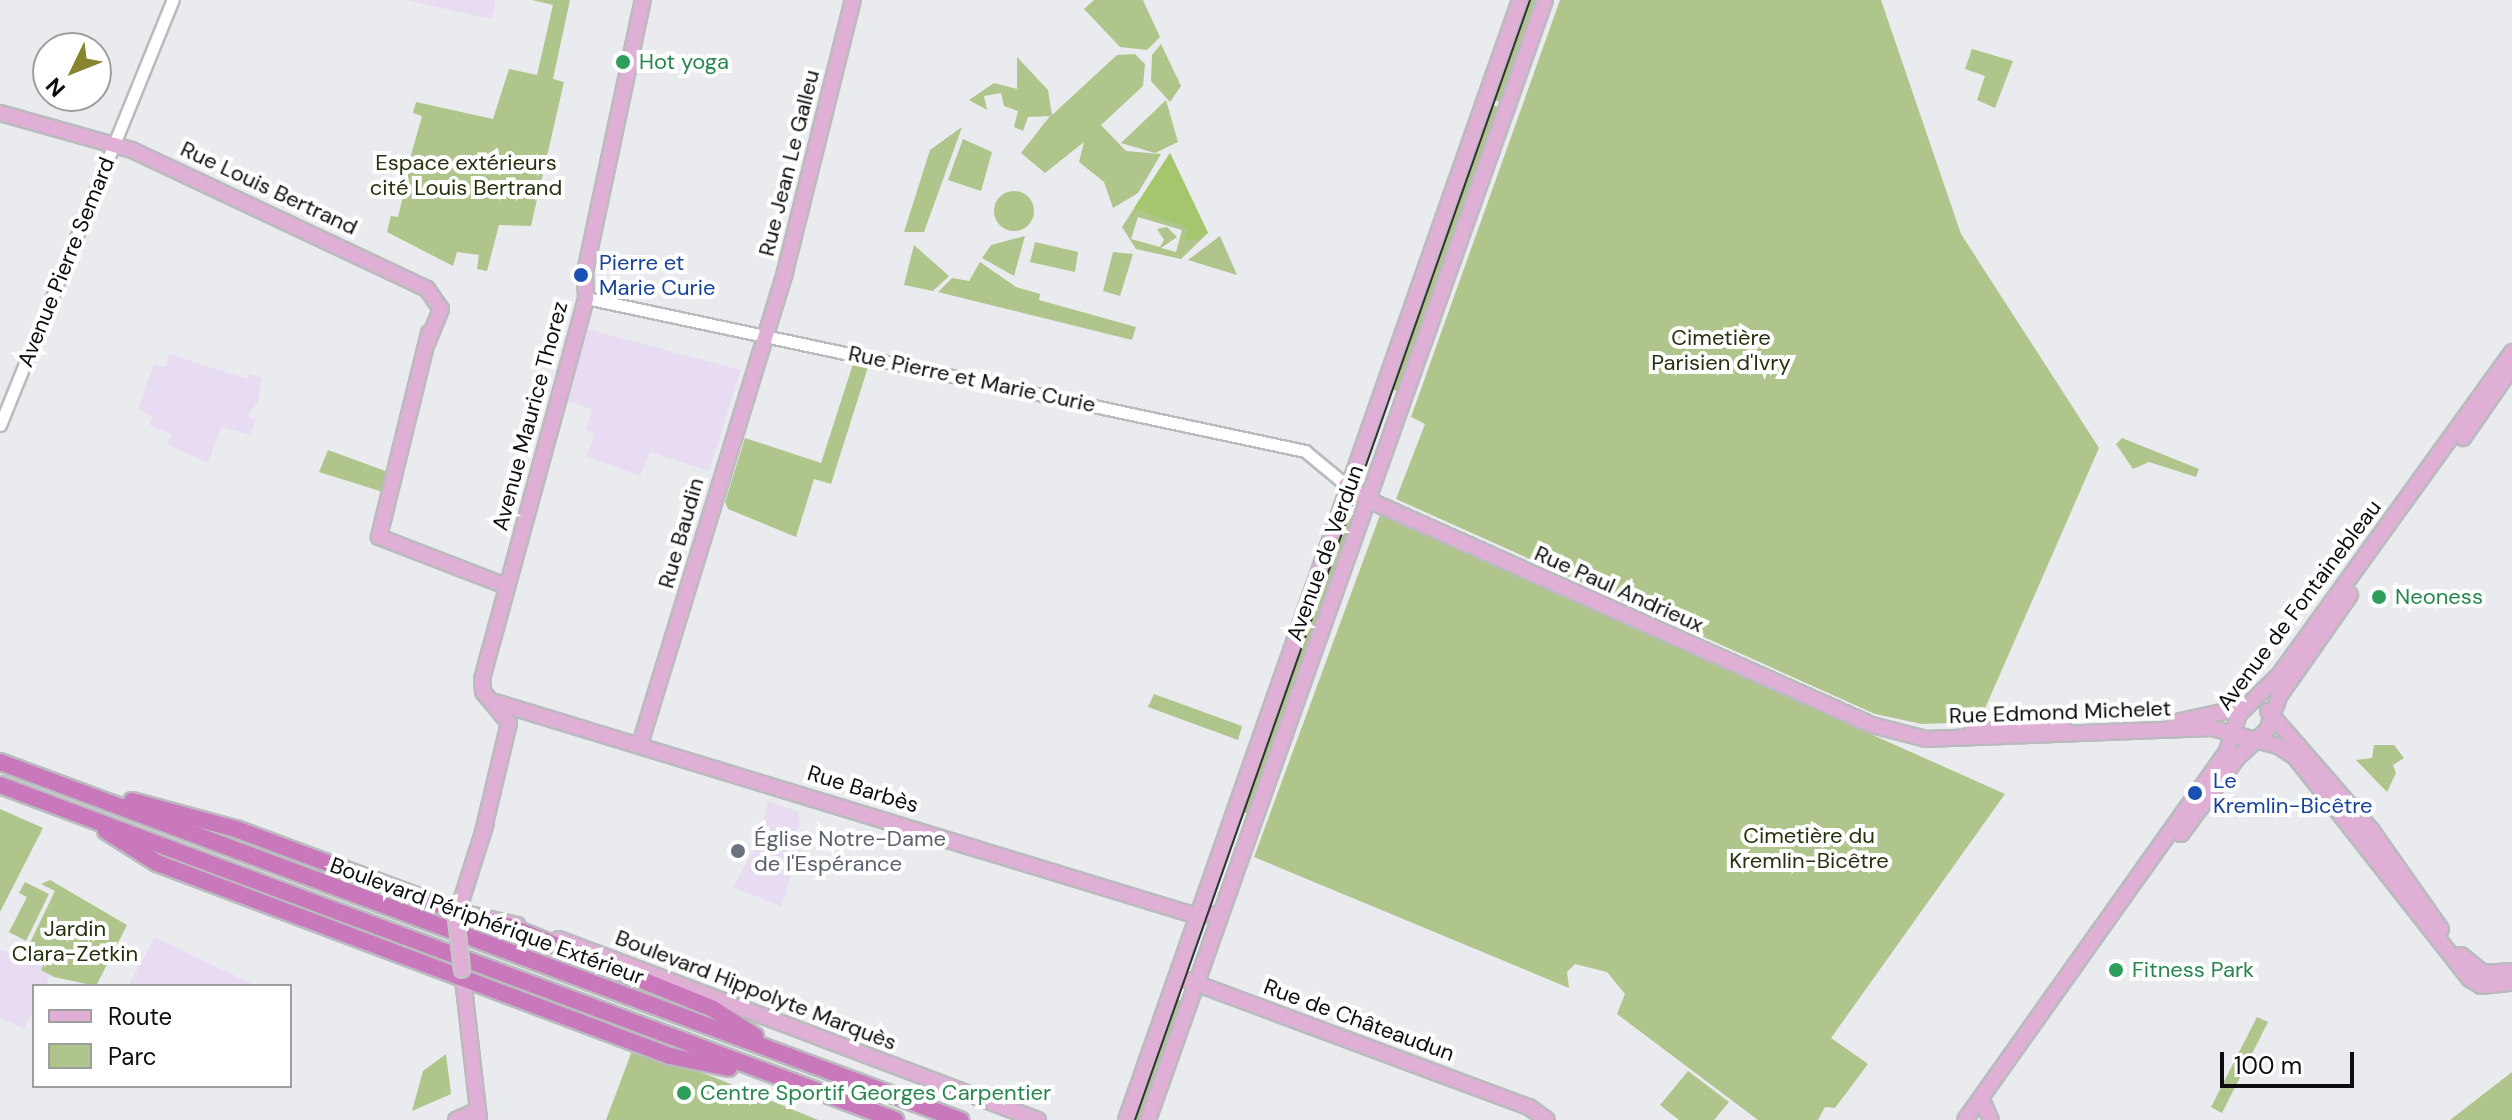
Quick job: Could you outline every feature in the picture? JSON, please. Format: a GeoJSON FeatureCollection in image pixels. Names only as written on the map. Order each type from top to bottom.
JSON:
{"type":"FeatureCollection","features":[{"type":"Feature","properties":{"kind":"highway","name":"Boulevard Périphérique Extérieur"},"geometry":{"type":"LineString","coordinates":[[0,762],[960,1120]]}},
{"type":"Feature","properties":{"kind":"highway"},"geometry":{"type":"LineString","coordinates":[[0,785],[895,1120]]}},
{"type":"Feature","properties":{"kind":"highway"},"geometry":{"type":"LineString","coordinates":[[71,787],[207,819],[456,915]]}},
{"type":"Feature","properties":{"kind":"highway"},"geometry":{"type":"LineString","coordinates":[[74,811],[157,863],[462,974],[670,1056],[782,1079]]}},
{"type":"Feature","properties":{"kind":"highway"},"geometry":{"type":"LineString","coordinates":[[508,926],[713,1009],[784,1053]]}},
{"type":"Feature","properties":{"kind":"main road","name":"Avenue Maurice Thorez"},"geometry":{"type":"LineString","coordinates":[[483,832],[509,723],[482,682],[586,298],[585,272],[643,0]]}},
{"type":"Feature","properties":{"kind":"main road","name":"Rue Jean Le Galleu"},"geometry":{"type":"LineString","coordinates":[[766,335],[853,0]]}},
{"type":"Feature","properties":{"kind":"main road","name":"Avenue de Verdun"},"geometry":{"type":"LineString","coordinates":[[1126,1120],[1194,915],[1520,0]]}},
{"type":"Feature","properties":{"kind":"main road","name":"Avenue de Verdun"},"geometry":{"type":"LineString","coordinates":[[1148,1120],[1194,983],[1545,0]]}},
{"type":"Feature","properties":{"kind":"main road","name":"Rue Louis Bertrand"},"geometry":{"type":"LineString","coordinates":[[0,113],[115,143],[403,278],[440,302],[379,537],[386,544],[506,586]]}},
{"type":"Feature","properties":{"kind":"main road","name":"Rue Baudin"},"geometry":{"type":"LineString","coordinates":[[640,744],[766,335]]}},
{"type":"Feature","properties":{"kind":"main road","name":"Avenue de Fontainebleau"},"geometry":{"type":"LineString","coordinates":[[1983,1111],[2227,751],[2232,732],[2245,707],[2280,674],[2512,352]]}},
{"type":"Feature","properties":{"kind":"main road","name":"Avenue de Fontainebleau"},"geometry":{"type":"LineString","coordinates":[[1965,1120],[1983,1111],[2163,857],[2255,742],[2273,717],[2280,695],[2512,369]]}},
{"type":"Feature","properties":{"kind":"main road","name":"Rue Paul Andrieux"},"geometry":{"type":"LineString","coordinates":[[1346,485],[1368,500],[1852,716]]}},
{"type":"Feature","properties":{"kind":"main road","name":"Rue Barbès"},"geometry":{"type":"LineString","coordinates":[[494,702],[1194,915],[1219,914]]}},
{"type":"Feature","properties":{"kind":"main road"},"geometry":{"type":"LineString","coordinates":[[2245,707],[2259,705],[2273,717],[2372,831],[2465,960],[2489,980]]}},
{"type":"Feature","properties":{"kind":"main road","name":"Rue Edmond Michelet"},"geometry":{"type":"LineString","coordinates":[[1852,716],[1912,734],[2094,736],[2208,722],[2245,707]]}},
{"type":"Feature","properties":{"kind":"main road","name":"Avenue Maurice Thorez"},"geometry":{"type":"LineString","coordinates":[[456,915],[516,731],[542,715]]}},
{"type":"Feature","properties":{"kind":"main road","name":"Rue Edmond Michelet"},"geometry":{"type":"LineString","coordinates":[[2208,722],[2295,757],[2326,802]]}},
{"type":"Feature","properties":{"kind":"main road"},"geometry":{"type":"LineString","coordinates":[[2326,802],[2354,826],[2372,831]]}},
{"type":"Feature","properties":{"kind":"main road"},"geometry":{"type":"LineString","coordinates":[[2326,802],[2470,979],[2512,983]]}},
{"type":"Feature","properties":{"kind":"main road"},"geometry":{"type":"LineString","coordinates":[[2347,828],[2372,844],[2411,885]]}},
{"type":"Feature","properties":{"kind":"main road"},"geometry":{"type":"LineString","coordinates":[[456,915],[478,1115],[456,1120]]}},
{"type":"Feature","properties":{"kind":"main road","name":"Boulevard Hippolyte Marquès"},"geometry":{"type":"LineString","coordinates":[[456,915],[508,926],[521,924],[1038,1120]]}},
{"type":"Feature","properties":{"kind":"main road"},"geometry":{"type":"LineString","coordinates":[[2489,980],[2512,971]]}},
{"type":"Feature","properties":{"kind":"main road","name":"Rue de Châteaudun"},"geometry":{"type":"LineString","coordinates":[[1175,976],[1529,1107],[1547,1120]]}},
{"type":"Feature","properties":{"kind":"street","name":"Avenue Pierre Semard"},"geometry":{"type":"LineString","coordinates":[[0,425],[173,0]]}},
{"type":"Feature","properties":{"kind":"street","name":"Rue Pierre et Marie Curie"},"geometry":{"type":"LineString","coordinates":[[586,298],[1305,451],[1346,485]]}},
{"type":"Feature","properties":{"kind":"shaded area"},"geometry":{"type":"Polygon","coordinates":[[[405,0],[496,0],[492,19],[405,0]]]}},
{"type":"Feature","properties":{"kind":"shaded area"},"geometry":{"type":"Polygon","coordinates":[[[587,329],[741,370],[709,471],[650,452],[640,476],[587,456],[595,433],[586,430],[592,409],[568,401],[587,329]]]}},
{"type":"Feature","properties":{"kind":"shaded area"},"geometry":{"type":"Polygon","coordinates":[[[169,354],[247,379],[249,374],[261,378],[258,402],[247,416],[256,420],[250,435],[221,427],[208,463],[167,444],[172,435],[149,425],[153,417],[138,409],[154,364],[166,367],[169,354]]]}},
{"type":"Feature","properties":{"kind":"shaded area"},"geometry":{"type":"Polygon","coordinates":[[[768,801],[798,812],[800,823],[793,846],[800,849],[781,906],[733,887],[758,843],[768,801]]]}},
{"type":"Feature","properties":{"kind":"shaded area"},"geometry":{"type":"Polygon","coordinates":[[[155,938],[252,984],[129,984],[155,938]]]}},
{"type":"Feature","properties":{"kind":"shaded area"},"geometry":{"type":"Polygon","coordinates":[[[0,950],[45,963],[41,970],[50,975],[46,984],[32,984],[32,1013],[24,1029],[0,1018],[0,950]]]}},
{"type":"Feature","properties":{"kind":"green space","name":"Espace extérieurs cité Louis Bertrand"},"geometry":{"type":"Polygon","coordinates":[[[532,0],[570,0],[553,79],[564,82],[531,226],[499,225],[487,271],[477,269],[479,255],[457,252],[453,266],[387,232],[391,216],[398,217],[408,175],[403,165],[408,166],[422,116],[413,113],[416,102],[493,119],[509,69],[537,75],[553,5],[532,0]]]}},
{"type":"Feature","properties":{"kind":"green space"},"geometry":{"type":"Polygon","coordinates":[[[1094,0],[1143,0],[1160,37],[1147,50],[1120,47],[1084,9],[1094,0]]]}},
{"type":"Feature","properties":{"kind":"green space"},"geometry":{"type":"Polygon","coordinates":[[[1524,0],[1543,0],[1506,104],[1488,98],[1524,0]]]}},
{"type":"Feature","properties":{"kind":"green space","name":"Cimetière Parisien d'Ivry"},"geometry":{"type":"Polygon","coordinates":[[[1560,0],[1881,0],[1961,234],[2099,448],[1979,722],[1922,724],[1875,714],[1396,499],[1425,424],[1411,417],[1560,0]]]}},
{"type":"Feature","properties":{"kind":"green space"},"geometry":{"type":"Polygon","coordinates":[[[1161,44],[1181,86],[1170,102],[1151,81],[1152,55],[1161,44]]]}},
{"type":"Feature","properties":{"kind":"green space"},"geometry":{"type":"Polygon","coordinates":[[[1972,49],[2013,61],[1995,108],[1977,100],[1985,76],[1965,69],[1972,49]]]}},
{"type":"Feature","properties":{"kind":"green space"},"geometry":{"type":"Polygon","coordinates":[[[1135,54],[1145,64],[1143,86],[1101,125],[1126,151],[1161,154],[1138,193],[1113,208],[1104,182],[1079,162],[1084,142],[1045,173],[1021,153],[1050,116],[1028,117],[1023,131],[1014,127],[1018,111],[1004,106],[1001,93],[984,96],[987,110],[969,100],[994,83],[1017,89],[1017,57],[1048,90],[1052,115],[1117,55],[1135,54]]]}},
{"type":"Feature","properties":{"kind":"green space"},"geometry":{"type":"Polygon","coordinates":[[[1166,100],[1178,142],[1155,153],[1121,143],[1166,100]]]}},
{"type":"Feature","properties":{"kind":"green space"},"geometry":{"type":"Polygon","coordinates":[[[1487,103],[1504,109],[1403,393],[1385,387],[1487,103]]]}},
{"type":"Feature","properties":{"kind":"green space"},"geometry":{"type":"Polygon","coordinates":[[[962,127],[924,232],[904,232],[930,150],[962,127]]]}},
{"type":"Feature","properties":{"kind":"green space"},"geometry":{"type":"Polygon","coordinates":[[[963,139],[992,152],[981,191],[948,180],[963,139]]]}},
{"type":"Feature","properties":{"kind":"green space"},"geometry":{"type":"Polygon","coordinates":[[[1170,153],[1208,233],[1181,259],[1136,249],[1122,227],[1170,153]],[[1138,217],[1131,239],[1160,247],[1164,240],[1157,229],[1167,227],[1177,237],[1161,248],[1176,252],[1182,230],[1138,217]]]}},
{"type":"Feature","properties":{"kind":"green space"},"geometry":{"type":"Polygon","coordinates":[[[1170,153],[1208,233],[1197,240],[1183,240],[1189,228],[1134,208],[1170,153]]]}},
{"type":"Feature","properties":{"kind":"green space"},"geometry":{"type":"Polygon","coordinates":[[[1014,191],[1028,197],[1034,211],[1028,225],[1014,231],[1000,225],[994,211],[1000,197],[1014,191]]]}},
{"type":"Feature","properties":{"kind":"green space"},"geometry":{"type":"Polygon","coordinates":[[[1025,236],[1014,276],[982,258],[991,245],[1025,236]]]}},
{"type":"Feature","properties":{"kind":"green space"},"geometry":{"type":"Polygon","coordinates":[[[1220,236],[1237,275],[1188,260],[1220,236]]]}},
{"type":"Feature","properties":{"kind":"green space"},"geometry":{"type":"Polygon","coordinates":[[[1035,242],[1078,252],[1075,272],[1030,262],[1035,242]]]}},
{"type":"Feature","properties":{"kind":"green space"},"geometry":{"type":"Polygon","coordinates":[[[914,245],[949,276],[933,291],[904,285],[914,245]]]}},
{"type":"Feature","properties":{"kind":"green space"},"geometry":{"type":"Polygon","coordinates":[[[1113,252],[1133,254],[1120,296],[1103,291],[1113,252]]]}},
{"type":"Feature","properties":{"kind":"green space"},"geometry":{"type":"Polygon","coordinates":[[[980,262],[1016,287],[1040,294],[1039,300],[1136,327],[1132,340],[938,292],[952,278],[969,281],[980,262]]]}},
{"type":"Feature","properties":{"kind":"green space"},"geometry":{"type":"Polygon","coordinates":[[[853,364],[868,367],[831,484],[814,479],[796,537],[728,509],[725,502],[745,438],[821,463],[853,364]]]}},
{"type":"Feature","properties":{"kind":"green space"},"geometry":{"type":"Polygon","coordinates":[[[2122,438],[2199,469],[2196,477],[2149,462],[2133,469],[2116,444],[2122,438]]]}},
{"type":"Feature","properties":{"kind":"green space"},"geometry":{"type":"Polygon","coordinates":[[[328,450],[388,472],[383,492],[319,472],[328,450]]]}},
{"type":"Feature","properties":{"kind":"green space"},"geometry":{"type":"Polygon","coordinates":[[[1340,514],[1355,520],[1253,816],[1235,809],[1340,514]]]}},
{"type":"Feature","properties":{"kind":"green space","name":"Cimetière du Kremlin-Bicêtre"},"geometry":{"type":"Polygon","coordinates":[[[1380,515],[2005,794],[1831,1038],[1868,1064],[1835,1108],[1825,1107],[1818,1120],[1758,1120],[1617,1014],[1625,994],[1607,972],[1575,964],[1567,972],[1569,988],[1254,857],[1380,515]]]}},
{"type":"Feature","properties":{"kind":"green space"},"geometry":{"type":"Polygon","coordinates":[[[1154,694],[1242,726],[1238,740],[1148,707],[1154,694]]]}},
{"type":"Feature","properties":{"kind":"green space"},"geometry":{"type":"Polygon","coordinates":[[[2374,745],[2394,745],[2404,758],[2393,765],[2396,773],[2387,792],[2356,760],[2372,758],[2374,745]]]}},
{"type":"Feature","properties":{"kind":"green space"},"geometry":{"type":"Polygon","coordinates":[[[0,809],[43,828],[0,912],[0,809]]]}},
{"type":"Feature","properties":{"kind":"green space","name":"Jardin Clara-Zetkin"},"geometry":{"type":"Polygon","coordinates":[[[50,880],[127,925],[97,984],[54,977],[41,970],[44,963],[25,953],[55,891],[41,884],[50,880]]]}},
{"type":"Feature","properties":{"kind":"green space"},"geometry":{"type":"Polygon","coordinates":[[[25,882],[49,894],[26,941],[9,932],[27,897],[19,893],[25,882]]]}},
{"type":"Feature","properties":{"kind":"green space"},"geometry":{"type":"Polygon","coordinates":[[[1172,997],[1185,1002],[1145,1120],[1130,1120],[1172,997]]]}},
{"type":"Feature","properties":{"kind":"green space"},"geometry":{"type":"Polygon","coordinates":[[[2257,1017],[2268,1022],[2222,1113],[2211,1107],[2257,1017]]]}},
{"type":"Feature","properties":{"kind":"green space","name":"Centre Sportif Georges Carpentier"},"geometry":{"type":"Polygon","coordinates":[[[632,1051],[711,1076],[818,1120],[606,1120],[632,1051]]]}},
{"type":"Feature","properties":{"kind":"green space"},"geometry":{"type":"Polygon","coordinates":[[[446,1054],[451,1094],[412,1111],[423,1071],[446,1054]]]}},
{"type":"Feature","properties":{"kind":"green space"},"geometry":{"type":"Polygon","coordinates":[[[1688,1071],[1729,1102],[1714,1120],[1679,1120],[1660,1105],[1688,1071]]]}},
{"type":"Feature","properties":{"kind":"green space"},"geometry":{"type":"Polygon","coordinates":[[[2512,1072],[2512,1120],[2450,1120],[2512,1072]]]}},
{"type":"Feature","properties":{"kind":"tram line"},"geometry":{"type":"LineString","coordinates":[[1135,1120],[1530,0]]}},
{"type":"Feature","properties":{"kind":"place","name":"Hot yoga"},"geometry":{"type":"Point","coordinates":[623,62]}},
{"type":"Feature","properties":{"kind":"place","name":"Pierre et Marie Curie"},"geometry":{"type":"Point","coordinates":[581,275]}},
{"type":"Feature","properties":{"kind":"place","name":"Neoness"},"geometry":{"type":"Point","coordinates":[2379,597]}},
{"type":"Feature","properties":{"kind":"place","name":"Le Kremlin-Bicêtre"},"geometry":{"type":"Point","coordinates":[2195,793]}},
{"type":"Feature","properties":{"kind":"place","name":"Église Notre-Dame de l'Espérance"},"geometry":{"type":"Point","coordinates":[738,851]}},
{"type":"Feature","properties":{"kind":"place","name":"Fitness Park"},"geometry":{"type":"Point","coordinates":[2116,970]}},
{"type":"Feature","properties":{"kind":"place","name":"Centre Sportif Georges Carpentier"},"geometry":{"type":"Point","coordinates":[684,1093]}}]}
